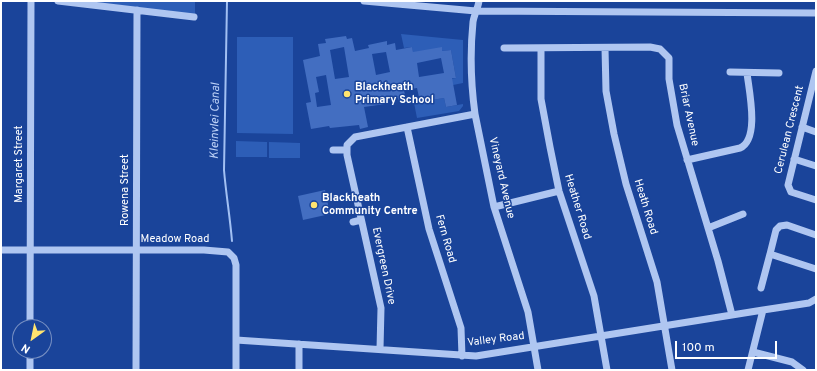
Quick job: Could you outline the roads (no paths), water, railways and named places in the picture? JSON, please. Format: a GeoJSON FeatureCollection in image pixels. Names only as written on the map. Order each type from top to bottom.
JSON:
{"type":"FeatureCollection","features":[{"type":"Feature","properties":{"kind":"street","name":"Margaret Street"},"geometry":{"type":"LineString","coordinates":[[30,319],[31,1]]}},
{"type":"Feature","properties":{"kind":"street"},"geometry":{"type":"LineString","coordinates":[[58,1],[194,17]]}},
{"type":"Feature","properties":{"kind":"street"},"geometry":{"type":"LineString","coordinates":[[364,1],[476,11],[816,13]]}},
{"type":"Feature","properties":{"kind":"street","name":"Vineyard Avenue"},"geometry":{"type":"LineString","coordinates":[[479,1],[474,20],[472,47],[473,100],[475,114],[494,207],[523,294],[535,346],[538,370]]}},
{"type":"Feature","properties":{"kind":"street","name":"Rowena Street"},"geometry":{"type":"LineString","coordinates":[[136,370],[137,10]]}},
{"type":"Feature","properties":{"kind":"street","name":"Briar Avenue"},"geometry":{"type":"LineString","coordinates":[[504,48],[650,47],[660,49],[665,52],[670,64],[669,79],[671,97],[687,160],[708,228],[732,315]]}},
{"type":"Feature","properties":{"kind":"street","name":"Heather Road"},"geometry":{"type":"LineString","coordinates":[[542,48],[541,99],[559,191],[594,296],[607,370]]}},
{"type":"Feature","properties":{"kind":"street","name":"Heath Road"},"geometry":{"type":"LineString","coordinates":[[604,48],[606,91],[614,134],[626,184],[657,282],[672,370]]}},
{"type":"Feature","properties":{"kind":"street","name":"Cerulean Crescent"},"geometry":{"type":"LineString","coordinates":[[816,71],[788,183],[791,192],[816,200]]}},
{"type":"Feature","properties":{"kind":"street"},"geometry":{"type":"LineString","coordinates":[[730,72],[779,73]]}},
{"type":"Feature","properties":{"kind":"street"},"geometry":{"type":"LineString","coordinates":[[687,160],[740,148],[745,146],[749,141],[752,122],[747,72]]}},
{"type":"Feature","properties":{"kind":"street"},"geometry":{"type":"LineString","coordinates":[[334,150],[346,150],[349,141],[374,129],[407,127],[475,114]]}},
{"type":"Feature","properties":{"kind":"street","name":"Fern Road"},"geometry":{"type":"LineString","coordinates":[[407,127],[429,229],[460,324],[462,356]]}},
{"type":"Feature","properties":{"kind":"street"},"geometry":{"type":"LineString","coordinates":[[802,127],[816,132]]}},
{"type":"Feature","properties":{"kind":"street","name":"Evergreen Drive"},"geometry":{"type":"LineString","coordinates":[[346,150],[381,308],[380,349]]}},
{"type":"Feature","properties":{"kind":"street"},"geometry":{"type":"LineString","coordinates":[[794,159],[816,166]]}},
{"type":"Feature","properties":{"kind":"street"},"geometry":{"type":"LineString","coordinates":[[342,174],[351,172]]}},
{"type":"Feature","properties":{"kind":"street"},"geometry":{"type":"LineString","coordinates":[[494,207],[559,191]]}},
{"type":"Feature","properties":{"kind":"street"},"geometry":{"type":"LineString","coordinates":[[708,228],[743,214]]}},
{"type":"Feature","properties":{"kind":"street"},"geometry":{"type":"LineString","coordinates":[[353,222],[361,220]]}},
{"type":"Feature","properties":{"kind":"street"},"geometry":{"type":"LineString","coordinates":[[761,288],[776,230],[780,226],[787,225],[816,235]]}},
{"type":"Feature","properties":{"kind":"street","name":"Meadow Road"},"geometry":{"type":"LineString","coordinates":[[1,250],[223,251],[232,255],[236,265],[236,370]]}},
{"type":"Feature","properties":{"kind":"street"},"geometry":{"type":"LineString","coordinates":[[770,254],[816,269]]}},
{"type":"Feature","properties":{"kind":"street","name":"Valley Road"},"geometry":{"type":"LineString","coordinates":[[236,340],[476,356],[763,310],[810,302],[816,299]]}},
{"type":"Feature","properties":{"kind":"street"},"geometry":{"type":"LineString","coordinates":[[748,370],[763,310]]}},
{"type":"Feature","properties":{"kind":"street"},"geometry":{"type":"LineString","coordinates":[[299,344],[299,370]]}},
{"type":"Feature","properties":{"kind":"street"},"geometry":{"type":"LineString","coordinates":[[753,352],[792,362],[803,370]]}},
{"type":"Feature","properties":{"kind":"street"},"geometry":{"type":"LineString","coordinates":[[30,359],[30,370]]}},
{"type":"Feature","properties":{"kind":"waterway","name":"Kleinvlei Canal"},"geometry":{"type":"LineString","coordinates":[[227,1],[224,170],[232,241]]}},
{"type":"Feature","properties":{"kind":"place","name":"Blackheath Primary School"},"geometry":{"type":"Point","coordinates":[347,94]}},
{"type":"Feature","properties":{"kind":"place","name":"Blackheath Community Centre"},"geometry":{"type":"Point","coordinates":[314,205]}}]}
